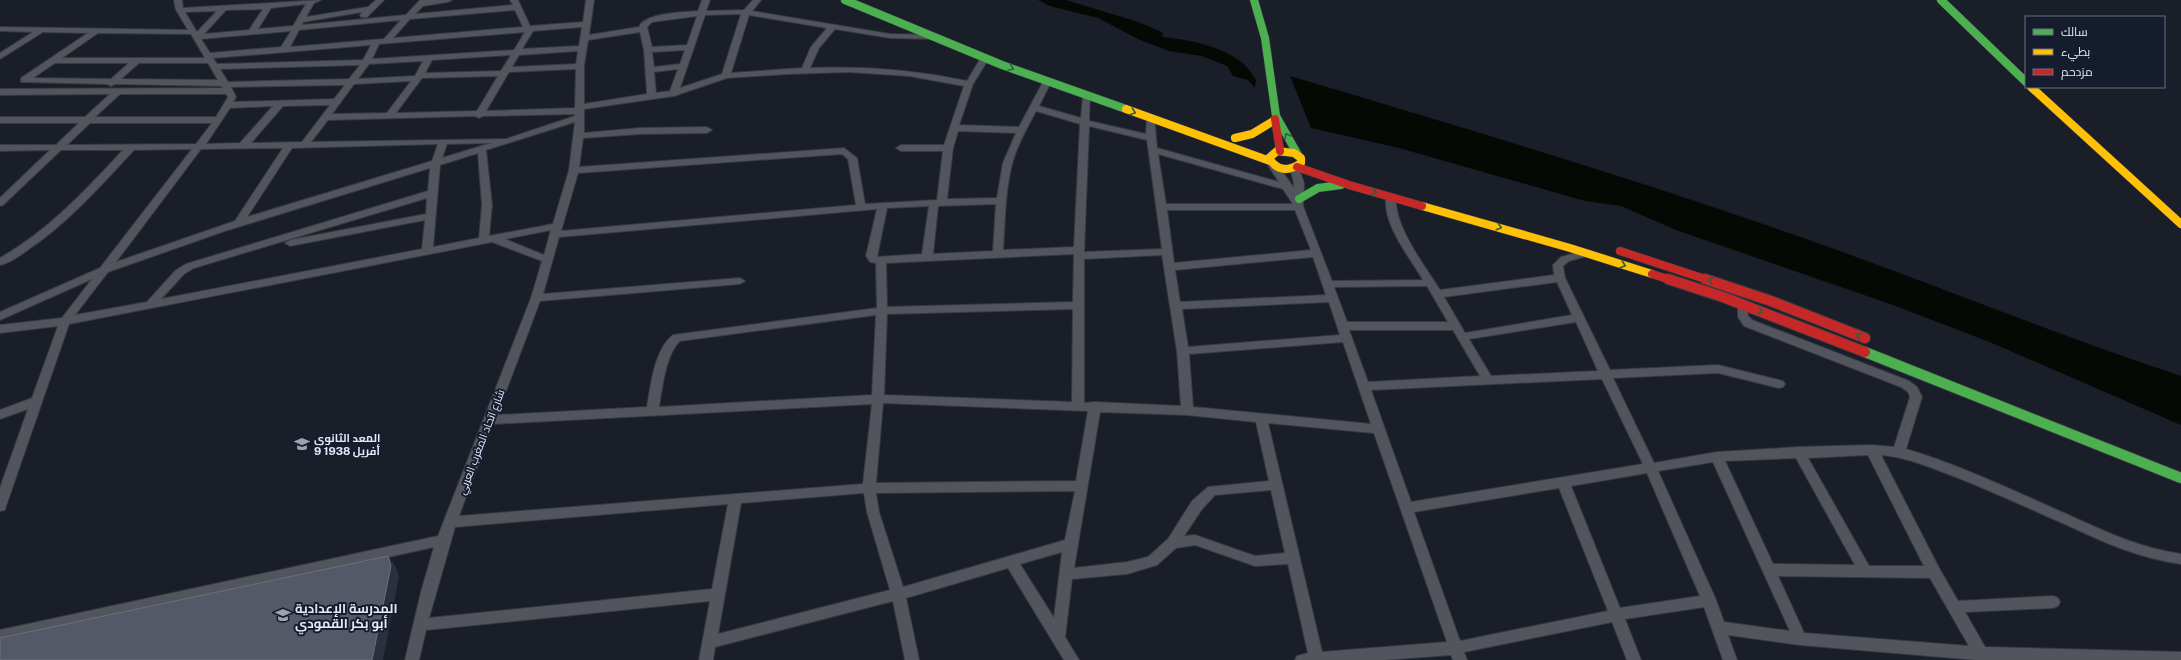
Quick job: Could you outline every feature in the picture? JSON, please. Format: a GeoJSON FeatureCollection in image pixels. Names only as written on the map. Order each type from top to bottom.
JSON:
{"type":"FeatureCollection","features":[{"type":"Feature","properties":{"kind":"main road"},"geometry":{"type":"LineString","coordinates":[[845,0],[1047,82],[1151,118],[1271,163],[1283,169],[1298,162],[1322,165]]}},
{"type":"Feature","properties":{"kind":"main road"},"geometry":{"type":"LineString","coordinates":[[865,0],[1054,76],[1205,127]]}},
{"type":"Feature","properties":{"kind":"main road"},"geometry":{"type":"LineString","coordinates":[[1254,0],[1265,38],[1279,151]]}},
{"type":"Feature","properties":{"kind":"main road"},"geometry":{"type":"LineString","coordinates":[[1941,0],[2025,81]]}},
{"type":"Feature","properties":{"kind":"main road"},"geometry":{"type":"LineString","coordinates":[[2032,88],[2181,224]]}},
{"type":"Feature","properties":{"kind":"main road"},"geometry":{"type":"LineString","coordinates":[[1276,118],[1252,134],[1232,136],[1279,151],[1298,162],[1349,185],[1587,253],[1743,305],[1864,351],[2181,478]]}},
{"type":"Feature","properties":{"kind":"main road"},"geometry":{"type":"LineString","coordinates":[[1276,118],[1298,162]]}},
{"type":"Feature","properties":{"kind":"main road"},"geometry":{"type":"LineString","coordinates":[[1271,163],[1270,155],[1279,151]]}},
{"type":"Feature","properties":{"kind":"main road"},"geometry":{"type":"LineString","coordinates":[[1299,204],[1307,193],[1316,188],[1349,185]]}},
{"type":"Feature","properties":{"kind":"main road"},"geometry":{"type":"LineString","coordinates":[[1613,250],[1771,301],[1872,341]]}},
{"type":"Feature","properties":{"kind":"street"},"geometry":{"type":"LineString","coordinates":[[0,506],[65,321],[199,146],[218,120],[232,97],[180,10],[178,0]]}},
{"type":"Feature","properties":{"kind":"street"},"geometry":{"type":"LineString","coordinates":[[180,10],[268,6],[314,0]]}},
{"type":"Feature","properties":{"kind":"street"},"geometry":{"type":"LineString","coordinates":[[284,50],[314,0]]}},
{"type":"Feature","properties":{"kind":"street"},"geometry":{"type":"LineString","coordinates":[[357,22],[380,0]]}},
{"type":"Feature","properties":{"kind":"street"},"geometry":{"type":"LineString","coordinates":[[386,41],[422,2],[448,0]]}},
{"type":"Feature","properties":{"kind":"street","name":"شارع اتحاد المغرب العربي"},"geometry":{"type":"LineString","coordinates":[[412,660],[443,540],[536,298],[558,230],[574,170],[579,136],[580,66],[584,48],[590,0]]}},
{"type":"Feature","properties":{"kind":"street"},"geometry":{"type":"LineString","coordinates":[[674,93],[688,47],[706,0]]}},
{"type":"Feature","properties":{"kind":"street"},"geometry":{"type":"LineString","coordinates":[[726,76],[746,12],[757,0]]}},
{"type":"Feature","properties":{"kind":"street"},"geometry":{"type":"LineString","coordinates":[[0,29],[195,35],[252,32],[405,19],[516,4],[529,30]]}},
{"type":"Feature","properties":{"kind":"street"},"geometry":{"type":"LineString","coordinates":[[252,32],[268,6]]}},
{"type":"Feature","properties":{"kind":"street"},"geometry":{"type":"LineString","coordinates":[[195,35],[224,8]]}},
{"type":"Feature","properties":{"kind":"street"},"geometry":{"type":"LineString","coordinates":[[301,20],[369,9]]}},
{"type":"Feature","properties":{"kind":"street"},"geometry":{"type":"LineString","coordinates":[[652,97],[648,50],[643,29],[644,24],[653,20],[701,12],[746,12],[890,36],[936,38]]}},
{"type":"Feature","properties":{"kind":"street"},"geometry":{"type":"LineString","coordinates":[[211,61],[284,50],[587,24]]}},
{"type":"Feature","properties":{"kind":"street"},"geometry":{"type":"LineString","coordinates":[[805,70],[815,47],[833,26]]}},
{"type":"Feature","properties":{"kind":"street"},"geometry":{"type":"LineString","coordinates":[[585,38],[643,29]]}},
{"type":"Feature","properties":{"kind":"street"},"geometry":{"type":"LineString","coordinates":[[0,57],[41,30]]}},
{"type":"Feature","properties":{"kind":"street"},"geometry":{"type":"LineString","coordinates":[[479,115],[519,51],[529,30]]}},
{"type":"Feature","properties":{"kind":"street"},"geometry":{"type":"LineString","coordinates":[[4,92],[96,31]]}},
{"type":"Feature","properties":{"kind":"street"},"geometry":{"type":"LineString","coordinates":[[305,144],[366,62],[376,42]]}},
{"type":"Feature","properties":{"kind":"street"},"geometry":{"type":"LineString","coordinates":[[648,50],[688,47]]}},
{"type":"Feature","properties":{"kind":"street"},"geometry":{"type":"LineString","coordinates":[[54,60],[366,62],[584,48]]}},
{"type":"Feature","properties":{"kind":"street"},"geometry":{"type":"LineString","coordinates":[[389,116],[418,77],[429,58]]}},
{"type":"Feature","properties":{"kind":"street"},"geometry":{"type":"LineString","coordinates":[[927,258],[948,148],[969,84],[985,58]]}},
{"type":"Feature","properties":{"kind":"street"},"geometry":{"type":"LineString","coordinates":[[102,91],[138,60]]}},
{"type":"Feature","properties":{"kind":"street"},"geometry":{"type":"LineString","coordinates":[[4,92],[118,91],[351,82],[580,66]]}},
{"type":"Feature","properties":{"kind":"street"},"geometry":{"type":"LineString","coordinates":[[650,70],[682,66]]}},
{"type":"Feature","properties":{"kind":"street"},"geometry":{"type":"LineString","coordinates":[[325,117],[579,112],[674,93],[726,76],[805,70],[875,71],[928,76],[969,84]]}},
{"type":"Feature","properties":{"kind":"street"},"geometry":{"type":"LineString","coordinates":[[24,80],[226,86]]}},
{"type":"Feature","properties":{"kind":"street"},"geometry":{"type":"LineString","coordinates":[[998,255],[1002,201],[1008,164],[1022,130],[1047,82]]}},
{"type":"Feature","properties":{"kind":"street"},"geometry":{"type":"LineString","coordinates":[[1,201],[118,91]]}},
{"type":"Feature","properties":{"kind":"street"},"geometry":{"type":"LineString","coordinates":[[1078,406],[1080,305],[1079,253],[1084,122],[1087,96]]}},
{"type":"Feature","properties":{"kind":"street"},"geometry":{"type":"LineString","coordinates":[[228,105],[336,102]]}},
{"type":"Feature","properties":{"kind":"street"},"geometry":{"type":"LineString","coordinates":[[243,146],[280,104]]}},
{"type":"Feature","properties":{"kind":"street"},"geometry":{"type":"LineString","coordinates":[[1034,107],[1084,122],[1151,138]]}},
{"type":"Feature","properties":{"kind":"street"},"geometry":{"type":"LineString","coordinates":[[0,316],[104,270],[238,224],[482,151],[515,140],[579,112]]}},
{"type":"Feature","properties":{"kind":"street"},"geometry":{"type":"LineString","coordinates":[[1151,118],[1151,138],[1162,207],[1169,267],[1183,351],[1187,411]]}},
{"type":"Feature","properties":{"kind":"street"},"geometry":{"type":"LineString","coordinates":[[0,120],[218,120]]}},
{"type":"Feature","properties":{"kind":"street"},"geometry":{"type":"LineString","coordinates":[[954,128],[1022,130]]}},
{"type":"Feature","properties":{"kind":"street"},"geometry":{"type":"LineString","coordinates":[[579,136],[625,131],[707,130]]}},
{"type":"Feature","properties":{"kind":"street"},"geometry":{"type":"LineString","coordinates":[[0,148],[243,146],[515,140]]}},
{"type":"Feature","properties":{"kind":"street"},"geometry":{"type":"LineString","coordinates":[[427,252],[435,165],[444,141]]}},
{"type":"Feature","properties":{"kind":"street"},"geometry":{"type":"LineString","coordinates":[[238,224],[289,145]]}},
{"type":"Feature","properties":{"kind":"street"},"geometry":{"type":"LineString","coordinates":[[0,262],[29,246],[51,229],[131,147]]}},
{"type":"Feature","properties":{"kind":"street"},"geometry":{"type":"LineString","coordinates":[[900,148],[948,148]]}},
{"type":"Feature","properties":{"kind":"street"},"geometry":{"type":"LineString","coordinates":[[1153,150],[1289,188]]}},
{"type":"Feature","properties":{"kind":"street"},"geometry":{"type":"LineString","coordinates":[[482,151],[489,240]]}},
{"type":"Feature","properties":{"kind":"street"},"geometry":{"type":"LineString","coordinates":[[574,170],[844,151],[852,158],[861,207]]}},
{"type":"Feature","properties":{"kind":"street"},"geometry":{"type":"LineString","coordinates":[[1298,162],[1299,204]]}},
{"type":"Feature","properties":{"kind":"street"},"geometry":{"type":"LineString","coordinates":[[1271,163],[1299,204],[1458,654]]}},
{"type":"Feature","properties":{"kind":"street"},"geometry":{"type":"LineString","coordinates":[[150,305],[185,268],[432,193]]}},
{"type":"Feature","properties":{"kind":"street"},"geometry":{"type":"LineString","coordinates":[[1391,197],[1390,207],[1395,224],[1454,326],[1488,380]]}},
{"type":"Feature","properties":{"kind":"street"},"geometry":{"type":"LineString","coordinates":[[0,329],[65,321],[489,240],[558,230],[883,205],[1002,201]]}},
{"type":"Feature","properties":{"kind":"street"},"geometry":{"type":"LineString","coordinates":[[1162,207],[1299,204]]}},
{"type":"Feature","properties":{"kind":"street"},"geometry":{"type":"LineString","coordinates":[[883,205],[871,256],[874,260],[881,261],[998,255],[1167,252]]}},
{"type":"Feature","properties":{"kind":"street"},"geometry":{"type":"LineString","coordinates":[[235,253],[430,216]]}},
{"type":"Feature","properties":{"kind":"street"},"geometry":{"type":"LineString","coordinates":[[489,240],[548,260]]}},
{"type":"Feature","properties":{"kind":"street"},"geometry":{"type":"LineString","coordinates":[[1169,267],[1317,253]]}},
{"type":"Feature","properties":{"kind":"street"},"geometry":{"type":"LineString","coordinates":[[1587,253],[1565,259],[1558,265],[1560,278],[1650,467],[1709,600],[1730,660]]}},
{"type":"Feature","properties":{"kind":"street"},"geometry":{"type":"LineString","coordinates":[[881,261],[882,312],[878,400],[869,488],[872,512],[898,594],[912,660]]}},
{"type":"Feature","properties":{"kind":"street"},"geometry":{"type":"LineString","coordinates":[[1436,294],[1560,278]]}},
{"type":"Feature","properties":{"kind":"street"},"geometry":{"type":"LineString","coordinates":[[536,298],[740,281]]}},
{"type":"Feature","properties":{"kind":"street"},"geometry":{"type":"LineString","coordinates":[[1328,284],[1429,283]]}},
{"type":"Feature","properties":{"kind":"street"},"geometry":{"type":"LineString","coordinates":[[1176,306],[1333,298]]}},
{"type":"Feature","properties":{"kind":"street"},"geometry":{"type":"LineString","coordinates":[[652,412],[665,357],[669,344],[674,338],[897,309],[1080,305]]}},
{"type":"Feature","properties":{"kind":"street"},"geometry":{"type":"LineString","coordinates":[[1743,305],[1743,317],[1748,323],[1905,384],[1913,390],[1916,397],[1900,452]]}},
{"type":"Feature","properties":{"kind":"street"},"geometry":{"type":"LineString","coordinates":[[1461,337],[1579,318]]}},
{"type":"Feature","properties":{"kind":"street"},"geometry":{"type":"LineString","coordinates":[[1343,326],[1454,326]]}},
{"type":"Feature","properties":{"kind":"street"},"geometry":{"type":"LineString","coordinates":[[1183,351],[1347,338]]}},
{"type":"Feature","properties":{"kind":"street"},"geometry":{"type":"LineString","coordinates":[[1364,386],[1718,369],[1779,384]]}},
{"type":"Feature","properties":{"kind":"street"},"geometry":{"type":"LineString","coordinates":[[489,420],[878,400],[1095,406],[1187,411],[1378,429]]}},
{"type":"Feature","properties":{"kind":"street"},"geometry":{"type":"LineString","coordinates":[[0,416],[36,401]]}},
{"type":"Feature","properties":{"kind":"street"},"geometry":{"type":"LineString","coordinates":[[1058,638],[1070,544],[1073,538],[1095,406]]}},
{"type":"Feature","properties":{"kind":"street"},"geometry":{"type":"LineString","coordinates":[[1261,418],[1316,659]]}},
{"type":"Feature","properties":{"kind":"street"},"geometry":{"type":"LineString","coordinates":[[1872,450],[1934,572],[1983,657]]}},
{"type":"Feature","properties":{"kind":"street"},"geometry":{"type":"LineString","coordinates":[[1407,508],[1563,481],[1717,457],[1799,452],[1872,450],[1900,452],[1987,484],[2128,547],[2161,556],[2181,559]]}},
{"type":"Feature","properties":{"kind":"street"},"geometry":{"type":"LineString","coordinates":[[1799,452],[1866,572]]}},
{"type":"Feature","properties":{"kind":"street"},"geometry":{"type":"LineString","coordinates":[[1717,457],[1770,570],[1800,639]]}},
{"type":"Feature","properties":{"kind":"street"},"geometry":{"type":"LineString","coordinates":[[0,477],[12,471]]}},
{"type":"Feature","properties":{"kind":"street"},"geometry":{"type":"LineString","coordinates":[[1563,481],[1634,660]]}},
{"type":"Feature","properties":{"kind":"street"},"geometry":{"type":"LineString","coordinates":[[1066,574],[1127,568],[1152,561],[1172,542],[1197,505],[1212,490],[1276,485]]}},
{"type":"Feature","properties":{"kind":"street"},"geometry":{"type":"LineString","coordinates":[[450,522],[869,488],[1082,486]]}},
{"type":"Feature","properties":{"kind":"street"},"geometry":{"type":"LineString","coordinates":[[706,660],[735,500]]}},
{"type":"Feature","properties":{"kind":"street"},"geometry":{"type":"LineString","coordinates":[[0,636],[443,540]]}},
{"type":"Feature","properties":{"kind":"street"},"geometry":{"type":"LineString","coordinates":[[1172,542],[1195,540],[1255,561],[1293,558]]}},
{"type":"Feature","properties":{"kind":"street"},"geometry":{"type":"LineString","coordinates":[[710,642],[898,594],[1070,544]]}},
{"type":"Feature","properties":{"kind":"street"},"geometry":{"type":"LineString","coordinates":[[1011,561],[1072,660]]}},
{"type":"Feature","properties":{"kind":"street"},"geometry":{"type":"LineString","coordinates":[[1770,570],[1934,572]]}},
{"type":"Feature","properties":{"kind":"street"},"geometry":{"type":"LineString","coordinates":[[420,626],[581,607],[718,594]]}},
{"type":"Feature","properties":{"kind":"street"},"geometry":{"type":"LineString","coordinates":[[1302,660],[1458,654],[1616,615],[1709,600]]}},
{"type":"Feature","properties":{"kind":"street"},"geometry":{"type":"LineString","coordinates":[[1954,607],[2053,602]]}},
{"type":"Feature","properties":{"kind":"street"},"geometry":{"type":"LineString","coordinates":[[1720,628],[1800,639],[1983,657],[2181,658]]}},
{"type":"Feature","properties":{"kind":"shaded area"},"geometry":{"type":"Polygon","coordinates":[[[1038,0],[1066,0],[1135,21],[1162,32],[1163,37],[1182,39],[1223,51],[1247,67],[1256,80],[1255,88],[1248,80],[1233,76],[1227,66],[1202,56],[1169,51],[1140,40],[1098,18],[1050,6],[1038,0]]]}},
{"type":"Feature","properties":{"kind":"shaded area"},"geometry":{"type":"Polygon","coordinates":[[[1290,76],[1559,157],[1693,200],[1826,246],[2092,345],[2181,376],[2181,425],[1992,343],[1893,305],[1676,230],[1621,206],[1585,201],[1399,148],[1311,128],[1290,76]]]}},
{"type":"Feature","properties":{"kind":"building","name":"المدرسة الإعدادية أبو بكر القمودي"},"geometry":{"type":"Polygon","coordinates":[[[388,556],[391,566],[372,660],[0,660],[0,638],[388,556]]]}},
{"type":"Feature","properties":{"kind":"traffic: fast"},"geometry":{"type":"LineString","coordinates":[[845,0],[1002,65],[1126,109]]}},
{"type":"Feature","properties":{"kind":"traffic: fast"},"geometry":{"type":"LineString","coordinates":[[1254,0],[1265,38],[1276,116],[1298,155]]}},
{"type":"Feature","properties":{"kind":"traffic: fast"},"geometry":{"type":"LineString","coordinates":[[1941,0],[2025,81]]}},
{"type":"Feature","properties":{"kind":"traffic: fast"},"geometry":{"type":"LineString","coordinates":[[1299,199],[1318,188],[1341,185]]}},
{"type":"Feature","properties":{"kind":"traffic: fast"},"geometry":{"type":"LineString","coordinates":[[1865,352],[2181,478]]}},
{"type":"Feature","properties":{"kind":"traffic: slow"},"geometry":{"type":"LineString","coordinates":[[2032,88],[2181,224]]}},
{"type":"Feature","properties":{"kind":"traffic: slow"},"geometry":{"type":"LineString","coordinates":[[1126,109],[1270,161]]}},
{"type":"Feature","properties":{"kind":"traffic: slow"},"geometry":{"type":"LineString","coordinates":[[1235,138],[1252,134],[1275,120]]}},
{"type":"Feature","properties":{"kind":"traffic: slow"},"geometry":{"type":"LineString","coordinates":[[1277,151],[1294,153],[1301,158],[1301,163],[1293,168],[1279,168],[1275,166],[1269,158],[1277,151]]}},
{"type":"Feature","properties":{"kind":"traffic: slow"},"geometry":{"type":"LineString","coordinates":[[1422,206],[1570,248],[1652,274]]}},
{"type":"Feature","properties":{"kind":"traffic: jam"},"geometry":{"type":"LineString","coordinates":[[1275,119],[1280,151]]}},
{"type":"Feature","properties":{"kind":"traffic: jam"},"geometry":{"type":"LineString","coordinates":[[1297,167],[1349,185],[1422,206]]}},
{"type":"Feature","properties":{"kind":"traffic: jam"},"geometry":{"type":"LineString","coordinates":[[1620,251],[1771,301],[1865,338]]}},
{"type":"Feature","properties":{"kind":"traffic: jam"},"geometry":{"type":"LineString","coordinates":[[1652,274],[1723,297],[1865,352]]}},
{"type":"Feature","properties":{"kind":"place","name":"المعد الثانوي 9 أفريل 1938"},"geometry":{"type":"Point","coordinates":[302,444]}},
{"type":"Feature","properties":{"kind":"place","name":"المدرسة الإعدادية أبو بكر القمودي"},"geometry":{"type":"Point","coordinates":[283,615]}}]}
